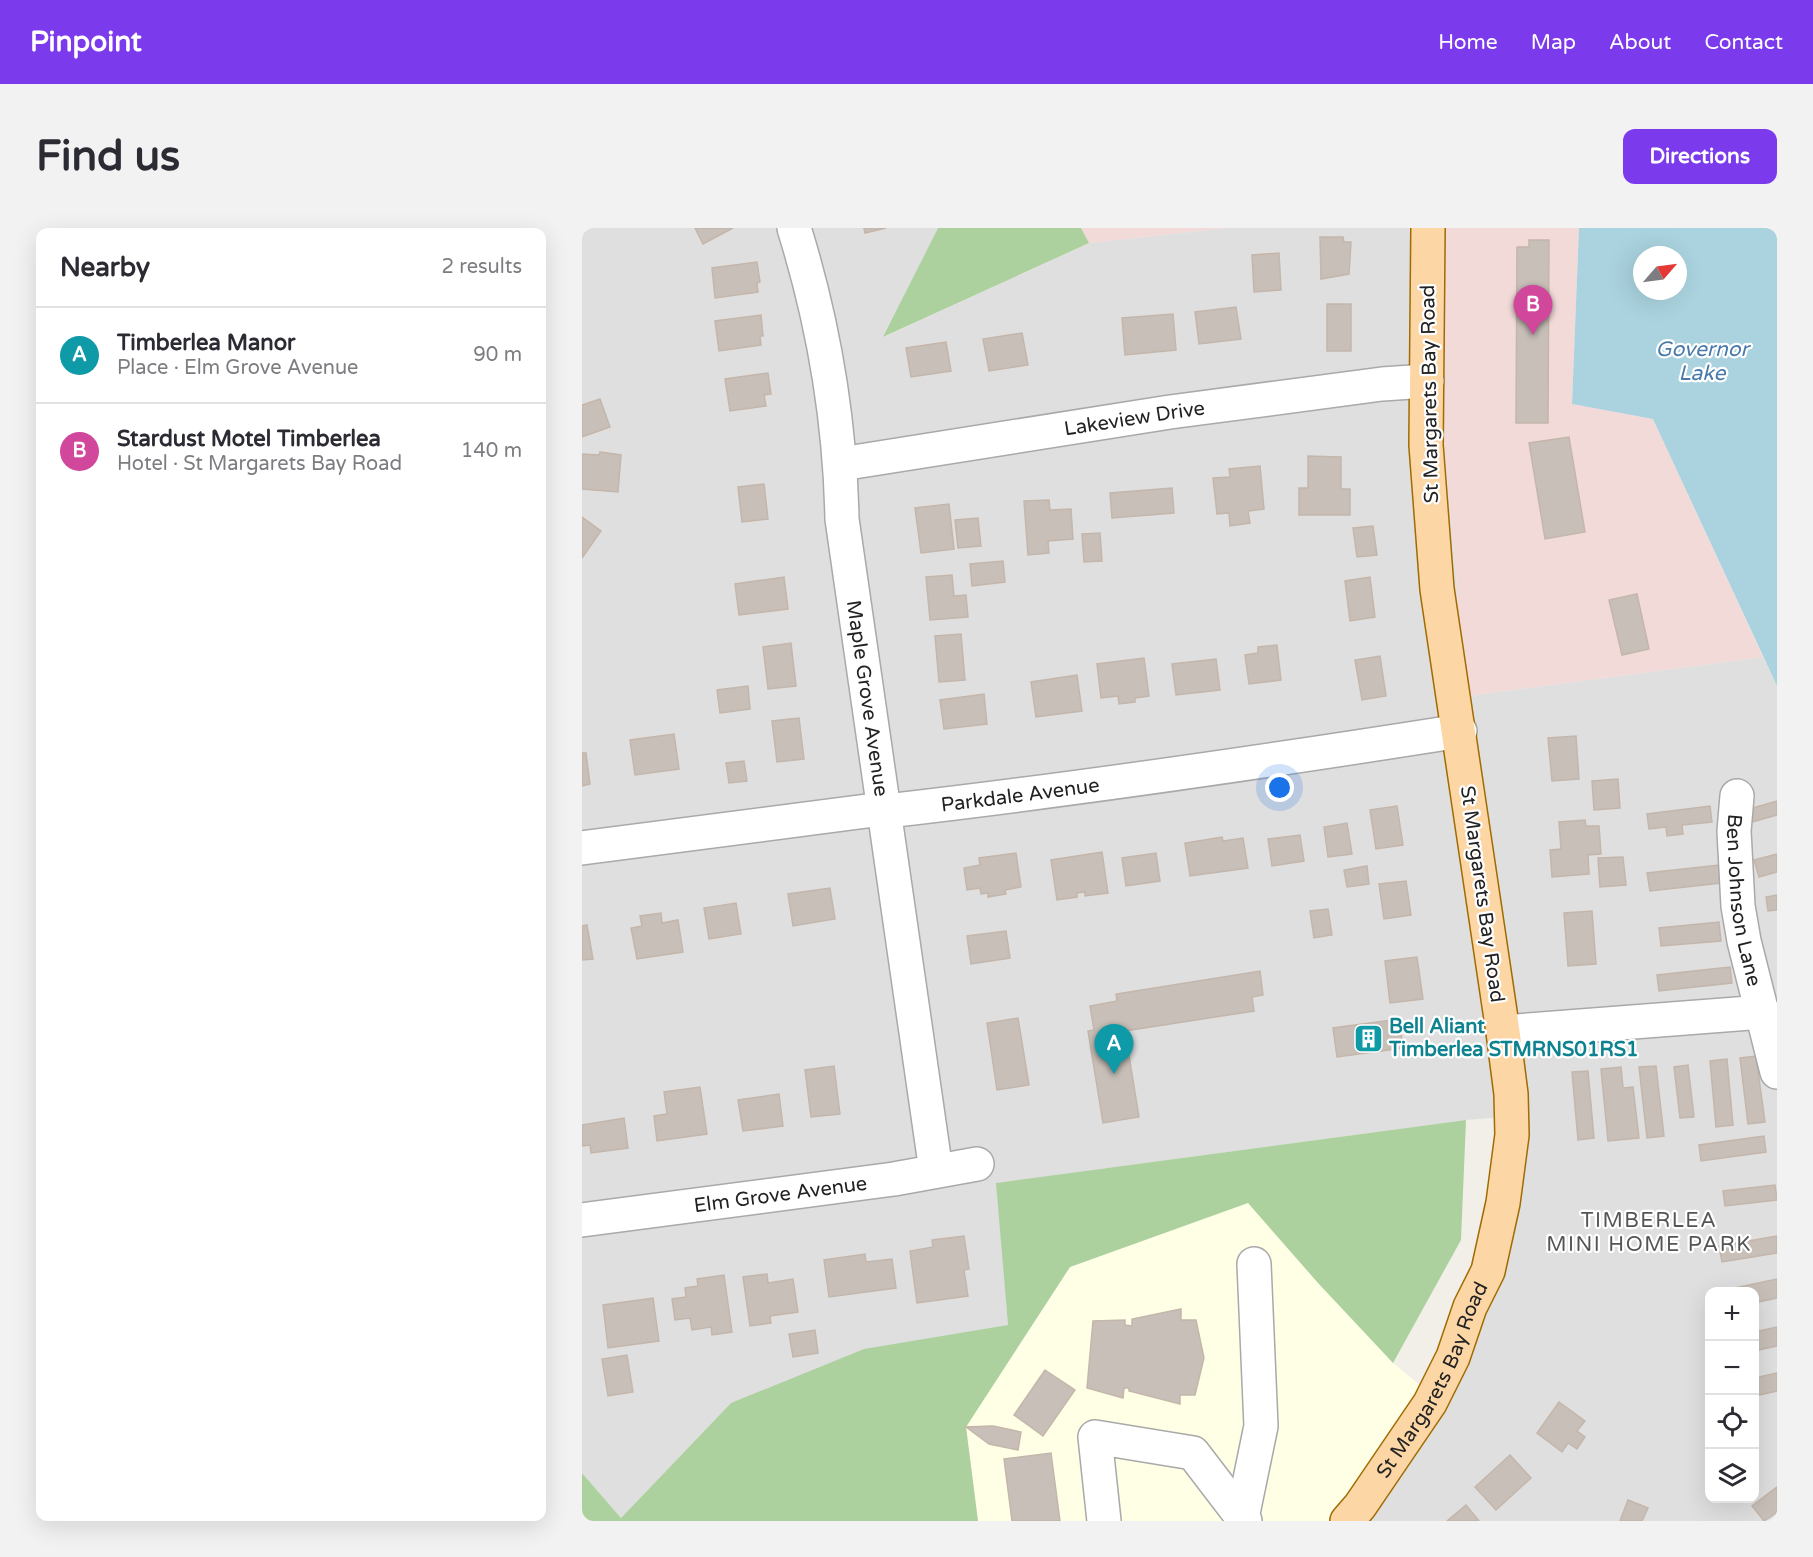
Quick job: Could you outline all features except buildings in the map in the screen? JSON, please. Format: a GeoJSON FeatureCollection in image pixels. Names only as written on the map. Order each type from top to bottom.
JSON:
{"type":"FeatureCollection","features":[{"type":"Feature","properties":{"kind":"main road","name":"St Margarets Bay Road"},"geometry":{"type":"LineString","coordinates":[[1347,1521],[1373,1488],[1430,1404],[1453,1356],[1470,1307],[1488,1271],[1503,1203],[1512,1135],[1511,1094],[1503,1032],[1460,731],[1437,589],[1426,445],[1428,228]]}},
{"type":"Feature","properties":{"kind":"street","name":"Maple Grove Avenue"},"geometry":{"type":"LineString","coordinates":[[794,228],[813,288],[841,464],[842,519],[936,1171]]}},
{"type":"Feature","properties":{"kind":"street","name":"Lakeview Drive"},"geometry":{"type":"LineString","coordinates":[[841,464],[1170,412],[1382,384],[1427,381]]}},
{"type":"Feature","properties":{"kind":"street","name":"Parkdale Avenue"},"geometry":{"type":"LineString","coordinates":[[582,848],[882,809],[887,811],[1010,797],[1212,770],[1460,731]]}},
{"type":"Feature","properties":{"kind":"street","name":"Ben Johnson Lane"},"geometry":{"type":"LineString","coordinates":[[1737,796],[1734,831],[1738,906],[1744,941],[1777,1072]]}},
{"type":"Feature","properties":{"kind":"street"},"geometry":{"type":"LineString","coordinates":[[1503,1032],[1763,1012]]}},
{"type":"Feature","properties":{"kind":"street","name":"Elm Grove Avenue"},"geometry":{"type":"LineString","coordinates":[[582,1220],[977,1164]]}},
{"type":"Feature","properties":{"kind":"street"},"geometry":{"type":"LineString","coordinates":[[1239,1520],[1262,1426],[1254,1264]]}},
{"type":"Feature","properties":{"kind":"street"},"geometry":{"type":"LineString","coordinates":[[1104,1521],[1095,1437],[1193,1453],[1239,1520]]}},
{"type":"Feature","properties":{"kind":"shaded area"},"geometry":{"type":"Polygon","coordinates":[[[582,228],[938,228],[884,337],[1089,243],[1226,228],[1423,228],[1457,585],[1460,697],[1763,657],[1777,686],[1777,1521],[1332,1521],[1374,1470],[1501,1246],[1518,1116],[1466,1120],[997,1183],[1008,1325],[731,1403],[621,1518],[582,1473],[582,228]]]}},
{"type":"Feature","properties":{"kind":"shaded area"},"geometry":{"type":"Polygon","coordinates":[[[1081,228],[1226,228],[1089,243],[1081,228]]]}},
{"type":"Feature","properties":{"kind":"shaded area"},"geometry":{"type":"Polygon","coordinates":[[[1423,228],[1579,228],[1572,404],[1653,419],[1763,657],[1460,697],[1457,585],[1423,228]]]}},
{"type":"Feature","properties":{"kind":"shaded area"},"geometry":{"type":"Polygon","coordinates":[[[1248,1202],[1393,1363],[1427,1391],[1332,1521],[978,1521],[966,1427],[1070,1267],[1248,1202]]]}},
{"type":"Feature","properties":{"kind":"green space"},"geometry":{"type":"Polygon","coordinates":[[[938,228],[1081,228],[1089,243],[883,337],[938,228]]]}},
{"type":"Feature","properties":{"kind":"green space"},"geometry":{"type":"Polygon","coordinates":[[[1466,1120],[1461,1240],[1393,1363],[1318,1283],[1248,1203],[1070,1267],[966,1427],[978,1521],[582,1521],[582,1473],[621,1518],[731,1403],[864,1349],[1008,1325],[996,1183],[1466,1120]]]}},
{"type":"Feature","properties":{"kind":"water","name":"Governor Lake"},"geometry":{"type":"Polygon","coordinates":[[[1579,228],[1777,228],[1777,686],[1653,419],[1572,404],[1579,228]]]}},
{"type":"Feature","properties":{"kind":"place","name":"Stardust Motel Timberlea"},"geometry":{"type":"Point","coordinates":[1533,335]}},
{"type":"Feature","properties":{"kind":"place","name":"Bell Aliant Timberlea STMRNS01RS1"},"geometry":{"type":"Point","coordinates":[1368,1038]}},
{"type":"Feature","properties":{"kind":"place","name":"Timberlea Manor"},"geometry":{"type":"Point","coordinates":[1114,1074]}},
{"type":"Feature","properties":{"kind":"district","name":"TIMBERLEA MINI HOME PARK"},"geometry":{"type":"Point","coordinates":[1649,1232]}}]}
